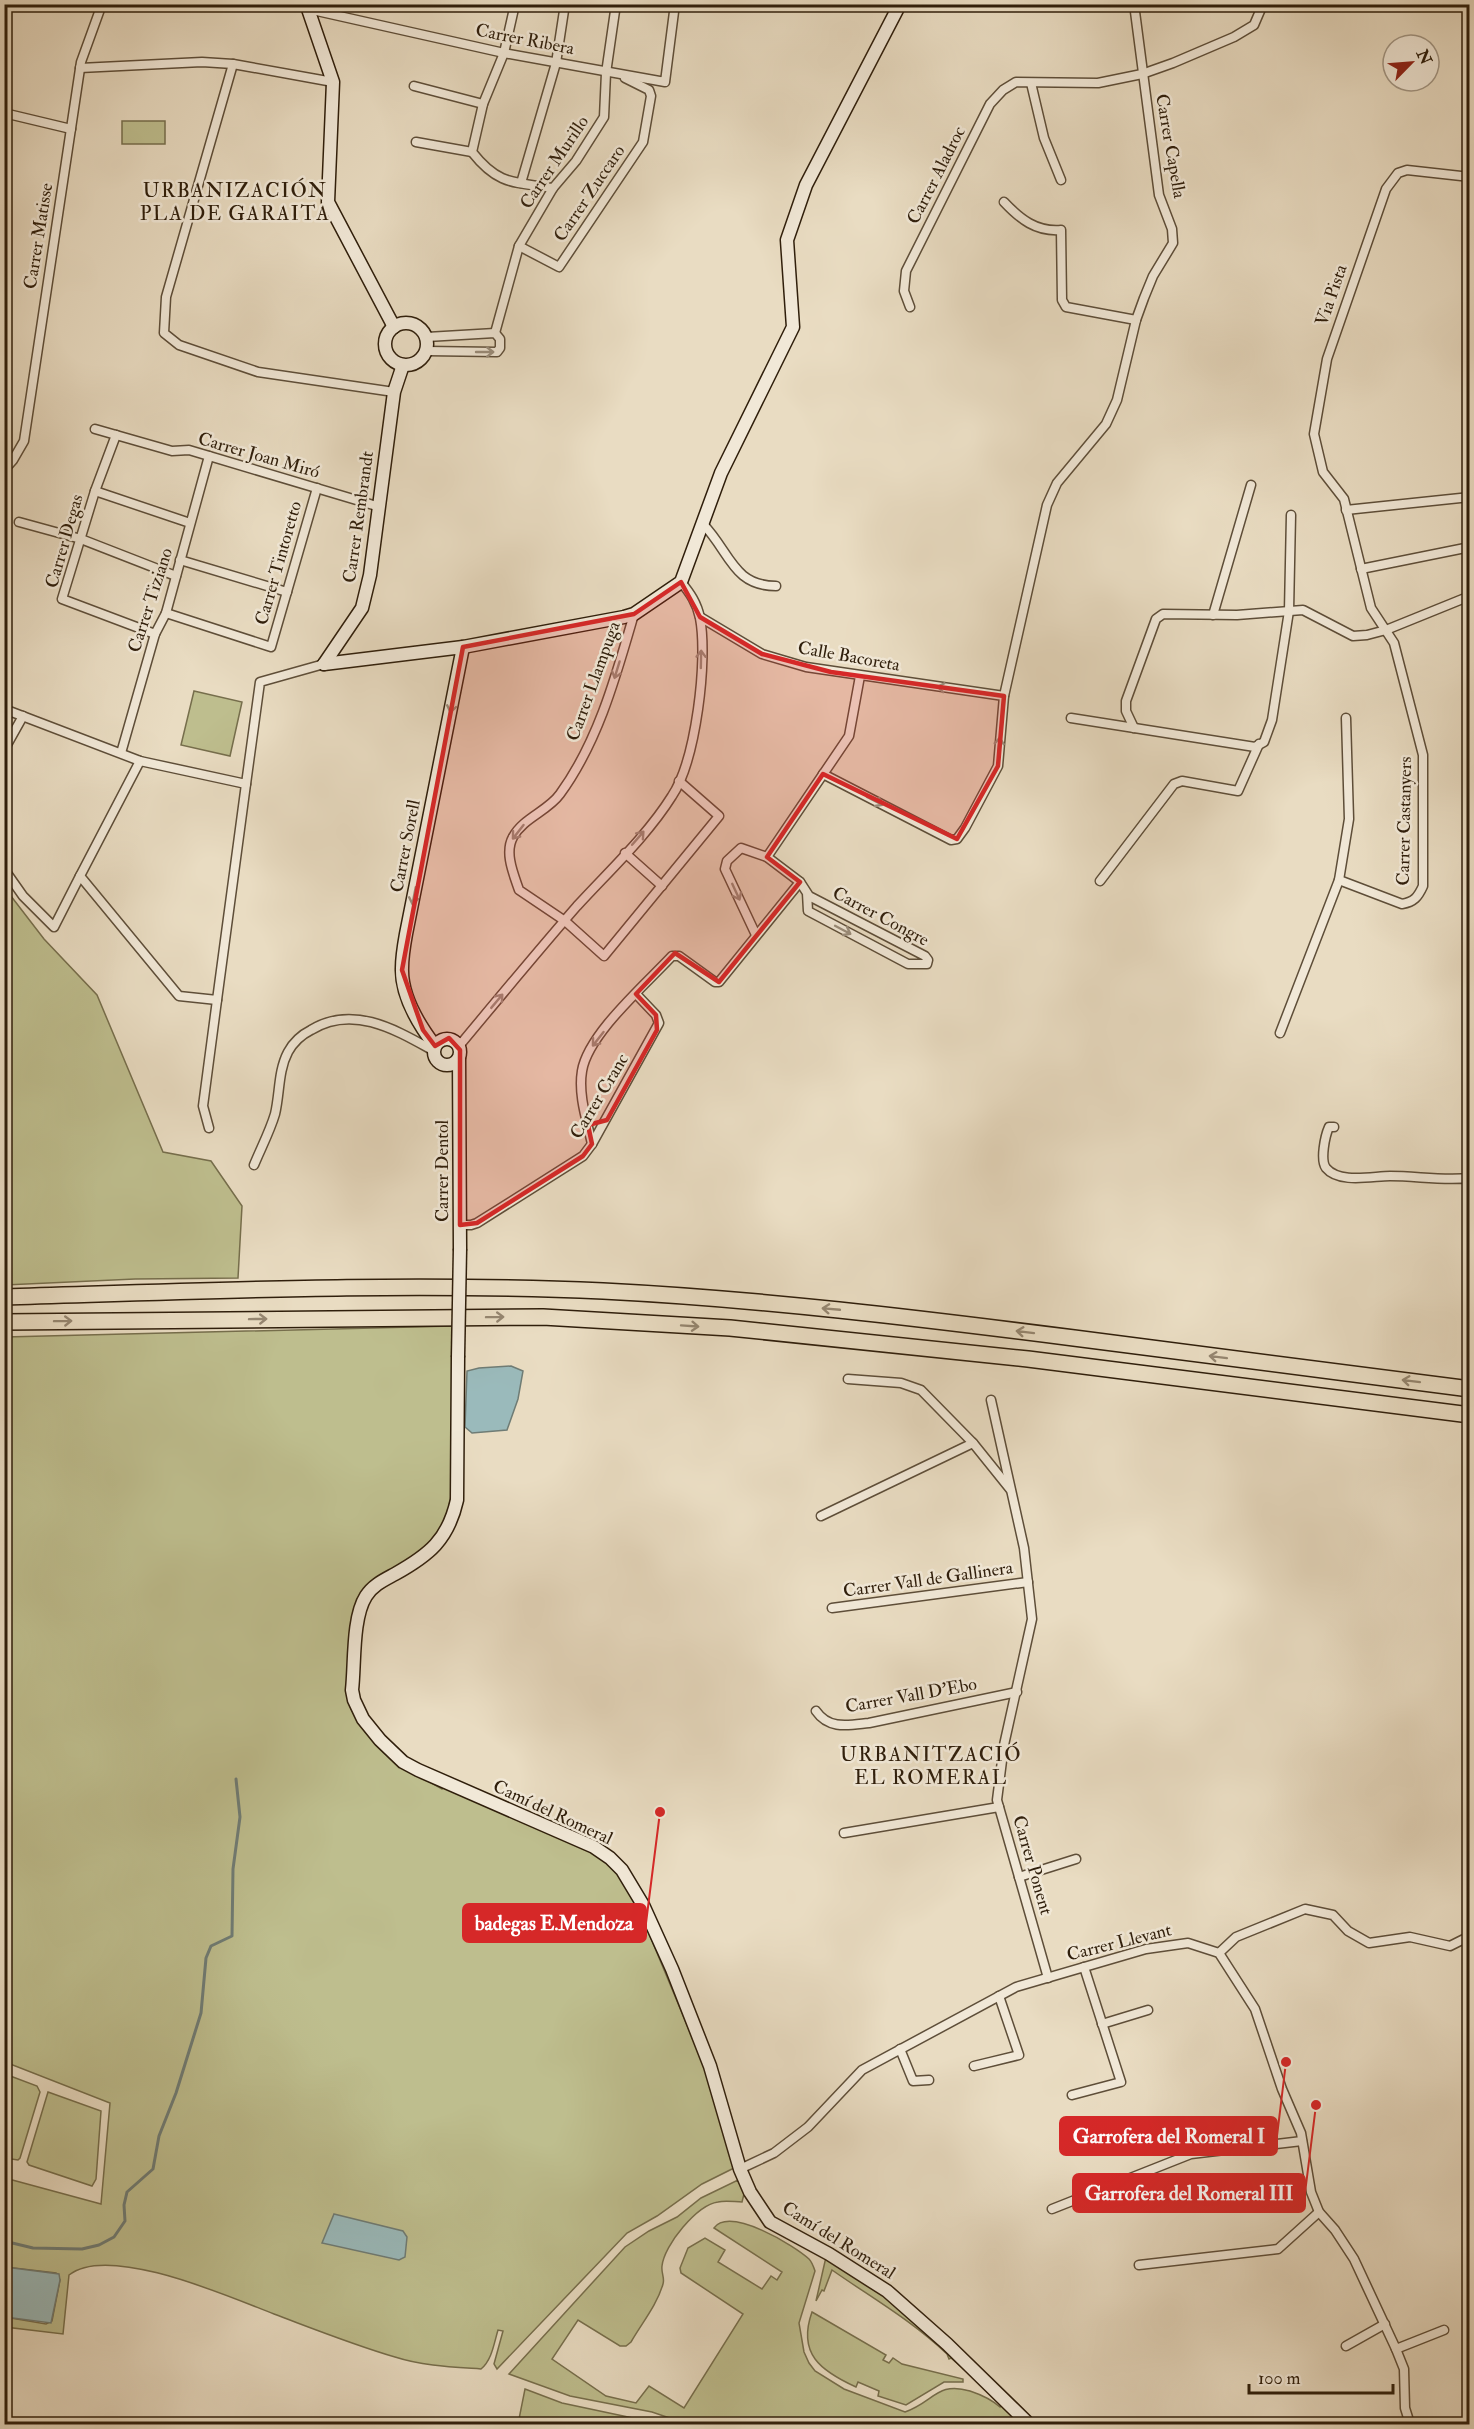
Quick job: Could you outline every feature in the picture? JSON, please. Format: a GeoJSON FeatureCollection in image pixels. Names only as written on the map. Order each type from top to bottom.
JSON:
{"type":"FeatureCollection","features":[{"type":"Feature","properties":{"kind":"highway"},"geometry":{"type":"LineString","coordinates":[[4,1297],[340,1287],[472,1287],[604,1291],[868,1312],[1470,1389]]}},
{"type":"Feature","properties":{"kind":"highway"},"geometry":{"type":"LineString","coordinates":[[4,1322],[543,1317],[730,1328],[1028,1359],[1470,1415]]}},
{"type":"Feature","properties":{"kind":"street","name":"Carrer Matisse"},"geometry":{"type":"LineString","coordinates":[[4,470],[24,441],[80,68],[102,4]]}},
{"type":"Feature","properties":{"kind":"street"},"geometry":{"type":"LineString","coordinates":[[472,152],[483,104],[504,53],[515,4]]}},
{"type":"Feature","properties":{"kind":"street"},"geometry":{"type":"LineString","coordinates":[[521,183],[556,63],[565,4]]}},
{"type":"Feature","properties":{"kind":"street","name":"Carrer Murillo"},"geometry":{"type":"LineString","coordinates":[[427,351],[497,352],[500,348],[500,339],[495,333],[519,246],[553,188],[576,161],[604,117],[606,73],[616,4]]}},
{"type":"Feature","properties":{"kind":"street","name":"Carrer Ribera"},"geometry":{"type":"LineString","coordinates":[[308,7],[504,53],[665,82],[675,4]]}},
{"type":"Feature","properties":{"kind":"street"},"geometry":{"type":"LineString","coordinates":[[208,1128],[202,1106],[260,682],[324,664],[463,647],[634,614],[681,582],[721,473],[793,327],[786,240],[806,185],[900,4]]}},
{"type":"Feature","properties":{"kind":"street","name":"Carrer Capella"},"geometry":{"type":"LineString","coordinates":[[1134,4],[1159,195],[1172,229],[1173,243],[1153,276],[1136,320]]}},
{"type":"Feature","properties":{"kind":"street","name":"Carrer Aladroc"},"geometry":{"type":"LineString","coordinates":[[910,307],[904,291],[906,271],[990,104],[1003,90],[1016,82],[1098,83],[1142,74],[1234,37],[1254,25],[1263,4]]}},
{"type":"Feature","properties":{"kind":"street"},"geometry":{"type":"LineString","coordinates":[[308,7],[333,82],[328,202],[393,327]]}},
{"type":"Feature","properties":{"kind":"street"},"geometry":{"type":"LineString","coordinates":[[80,68],[201,62],[233,64],[333,82]]}},
{"type":"Feature","properties":{"kind":"street"},"geometry":{"type":"LineString","coordinates":[[233,64],[166,297],[164,333],[178,345],[258,372],[394,392]]}},
{"type":"Feature","properties":{"kind":"street","name":"Carrer Zuccaro"},"geometry":{"type":"LineString","coordinates":[[519,246],[560,267],[643,142],[651,96],[649,90],[618,75]]}},
{"type":"Feature","properties":{"kind":"street"},"geometry":{"type":"LineString","coordinates":[[1032,82],[1044,138],[1061,180]]}},
{"type":"Feature","properties":{"kind":"street"},"geometry":{"type":"LineString","coordinates":[[414,86],[483,104]]}},
{"type":"Feature","properties":{"kind":"street"},"geometry":{"type":"LineString","coordinates":[[4,113],[71,129]]}},
{"type":"Feature","properties":{"kind":"street"},"geometry":{"type":"LineString","coordinates":[[416,142],[472,152],[483,166],[498,178],[553,188]]}},
{"type":"Feature","properties":{"kind":"street","name":"Via Pista"},"geometry":{"type":"LineString","coordinates":[[1344,499],[1323,472],[1314,434],[1327,359],[1386,189],[1398,173],[1407,170],[1469,176]]}},
{"type":"Feature","properties":{"kind":"street"},"geometry":{"type":"LineString","coordinates":[[824,774],[951,840],[957,839],[998,766],[1004,696],[1011,657],[1047,505],[1057,483],[1106,424],[1117,400],[1136,320],[1066,307],[1062,300],[1061,230],[1052,231],[1034,227],[1020,218],[1004,202]]}},
{"type":"Feature","properties":{"kind":"street"},"geometry":{"type":"LineString","coordinates":[[400,323],[414,324],[421,328],[427,337],[427,351],[423,358],[415,364],[404,365],[394,361],[385,348],[387,334],[400,323]]}},
{"type":"Feature","properties":{"kind":"street"},"geometry":{"type":"LineString","coordinates":[[427,337],[495,333]]}},
{"type":"Feature","properties":{"kind":"street","name":"Carrer Rembrandt"},"geometry":{"type":"LineString","coordinates":[[324,664],[362,608],[370,575],[394,392],[404,365]]}},
{"type":"Feature","properties":{"kind":"street","name":"Carrer Joan Miró"},"geometry":{"type":"LineString","coordinates":[[95,429],[172,451],[189,450],[380,507]]}},
{"type":"Feature","properties":{"kind":"street","name":"Carrer Degas"},"geometry":{"type":"LineString","coordinates":[[116,435],[95,491],[62,599],[155,634]]}},
{"type":"Feature","properties":{"kind":"street","name":"Carrer Tiziano"},"geometry":{"type":"LineString","coordinates":[[121,753],[155,634],[166,613],[209,456]]}},
{"type":"Feature","properties":{"kind":"street"},"geometry":{"type":"LineString","coordinates":[[1213,615],[1251,485]]}},
{"type":"Feature","properties":{"kind":"street","name":"Carrer Tintoretto"},"geometry":{"type":"LineString","coordinates":[[166,613],[271,647],[317,488]]}},
{"type":"Feature","properties":{"kind":"street"},"geometry":{"type":"LineString","coordinates":[[95,491],[190,524]]}},
{"type":"Feature","properties":{"kind":"street"},"geometry":{"type":"LineString","coordinates":[[1346,510],[1470,497]]}},
{"type":"Feature","properties":{"kind":"street","name":"Carrer Castanyers"},"geometry":{"type":"LineString","coordinates":[[1339,880],[1402,904],[1419,897],[1423,886],[1423,755],[1394,643],[1371,608],[1344,499]]}},
{"type":"Feature","properties":{"kind":"street"},"geometry":{"type":"LineString","coordinates":[[1071,718],[1255,747],[1263,742],[1272,720],[1289,611],[1291,515]]}},
{"type":"Feature","properties":{"kind":"street"},"geometry":{"type":"LineString","coordinates":[[19,522],[81,539],[176,576]]}},
{"type":"Feature","properties":{"kind":"street"},"geometry":{"type":"LineString","coordinates":[[703,524],[722,546],[744,578],[756,584],[776,586]]}},
{"type":"Feature","properties":{"kind":"street"},"geometry":{"type":"LineString","coordinates":[[1361,569],[1470,547]]}},
{"type":"Feature","properties":{"kind":"street"},"geometry":{"type":"LineString","coordinates":[[180,560],[286,592]]}},
{"type":"Feature","properties":{"kind":"street"},"geometry":{"type":"LineString","coordinates":[[459,1052],[449,1038],[441,1040],[435,1048],[436,1059],[443,1065],[452,1064],[459,1052],[565,921],[673,795],[680,781],[687,764],[701,682],[702,638],[700,617],[692,596],[681,582]]}},
{"type":"Feature","properties":{"kind":"street"},"geometry":{"type":"LineString","coordinates":[[1134,728],[1126,711],[1126,701],[1156,619],[1163,614],[1213,615],[1303,610],[1353,636],[1386,630],[1470,596]]}},
{"type":"Feature","properties":{"kind":"street","name":"Carrer Llampuga"},"geometry":{"type":"LineString","coordinates":[[634,614],[610,693],[582,760],[558,797],[512,838],[509,858],[519,890],[565,921],[604,956],[662,886]]}},
{"type":"Feature","properties":{"kind":"street","name":"Calle Bacoreta"},"geometry":{"type":"LineString","coordinates":[[700,617],[762,654],[806,667],[1004,696]]}},
{"type":"Feature","properties":{"kind":"street","name":"Carrer Sorell"},"geometry":{"type":"LineString","coordinates":[[435,1048],[423,1030],[408,997],[402,970],[406,934],[463,647]]}},
{"type":"Feature","properties":{"kind":"street"},"geometry":{"type":"LineString","coordinates":[[767,857],[849,736],[860,676]]}},
{"type":"Feature","properties":{"kind":"street"},"geometry":{"type":"LineString","coordinates":[[4,709],[140,760],[246,784]]}},
{"type":"Feature","properties":{"kind":"street"},"geometry":{"type":"LineString","coordinates":[[4,750],[23,716]]}},
{"type":"Feature","properties":{"kind":"street"},"geometry":{"type":"LineString","coordinates":[[1280,1033],[1339,880],[1349,819],[1346,718]]}},
{"type":"Feature","properties":{"kind":"street"},"geometry":{"type":"LineString","coordinates":[[1100,881],[1174,784],[1182,781],[1238,791],[1259,744]]}},
{"type":"Feature","properties":{"kind":"street"},"geometry":{"type":"LineString","coordinates":[[4,869],[23,896],[54,927],[140,760]]}},
{"type":"Feature","properties":{"kind":"street"},"geometry":{"type":"LineString","coordinates":[[625,853],[662,886],[719,816],[680,781]]}},
{"type":"Feature","properties":{"kind":"street"},"geometry":{"type":"LineString","coordinates":[[756,935],[725,869],[727,861],[741,848],[767,857],[800,882],[808,895]]}},
{"type":"Feature","properties":{"kind":"street"},"geometry":{"type":"LineString","coordinates":[[80,876],[179,996],[217,1000]]}},
{"type":"Feature","properties":{"kind":"street"},"geometry":{"type":"LineString","coordinates":[[594,1141],[583,1104],[582,1071],[591,1046],[672,956],[679,956],[715,982],[719,982],[800,882]]}},
{"type":"Feature","properties":{"kind":"street","name":"Carrer Congre"},"geometry":{"type":"LineString","coordinates":[[808,895],[925,956],[928,960],[927,964],[908,964],[808,911],[808,895]]}},
{"type":"Feature","properties":{"kind":"street","name":"Carrer Cranc"},"geometry":{"type":"LineString","coordinates":[[460,1225],[477,1223],[583,1156],[607,1120],[659,1023],[656,1015],[636,994]]}},
{"type":"Feature","properties":{"kind":"street"},"geometry":{"type":"LineString","coordinates":[[254,1165],[274,1115],[281,1074],[288,1052],[304,1033],[330,1020],[353,1017],[397,1031],[435,1048]]}},
{"type":"Feature","properties":{"kind":"street","name":"Carrer Dentol"},"geometry":{"type":"LineString","coordinates":[[458,1357],[459,1052]]}},
{"type":"Feature","properties":{"kind":"street","name":"Carrer Dentol"},"geometry":{"type":"LineString","coordinates":[[443,1065],[459,1093]]}},
{"type":"Feature","properties":{"kind":"street"},"geometry":{"type":"LineString","coordinates":[[586,1117],[595,1124],[607,1120]]}},
{"type":"Feature","properties":{"kind":"street"},"geometry":{"type":"LineString","coordinates":[[1334,1127],[1329,1127],[1326,1134],[1324,1162],[1326,1168],[1333,1173],[1347,1177],[1366,1178],[1390,1176],[1454,1180],[1470,1178]]}},
{"type":"Feature","properties":{"kind":"street","name":"Camí del Romeral"},"geometry":{"type":"LineString","coordinates":[[458,1357],[457,1500],[453,1514],[439,1541],[430,1552],[380,1582],[366,1595],[359,1613],[352,1690],[354,1700],[369,1728],[403,1762],[594,1847],[622,1870],[639,1898],[685,2002],[710,2066],[740,2169],[750,2192],[770,2222],[829,2254],[887,2291],[955,2351],[1029,2424]]}},
{"type":"Feature","properties":{"kind":"street"},"geometry":{"type":"LineString","coordinates":[[848,1379],[902,1383],[921,1390],[973,1443],[1011,1491]]}},
{"type":"Feature","properties":{"kind":"street","name":"Carrer Ponent"},"geometry":{"type":"LineString","coordinates":[[991,1400],[1024,1548],[1032,1619],[1004,1745],[998,1800],[1048,1978]]}},
{"type":"Feature","properties":{"kind":"street"},"geometry":{"type":"LineString","coordinates":[[820,1516],[973,1443]]}},
{"type":"Feature","properties":{"kind":"street","name":"Carrer Vall de Gallinera"},"geometry":{"type":"LineString","coordinates":[[832,1608],[1028,1582]]}},
{"type":"Feature","properties":{"kind":"street","name":"Carrer Vall D'Ebo"},"geometry":{"type":"LineString","coordinates":[[816,1710],[829,1723],[846,1725],[869,1723],[1017,1692]]}},
{"type":"Feature","properties":{"kind":"street"},"geometry":{"type":"LineString","coordinates":[[844,1833],[999,1807]]}},
{"type":"Feature","properties":{"kind":"street"},"geometry":{"type":"LineString","coordinates":[[1019,1877],[1076,1859]]}},
{"type":"Feature","properties":{"kind":"street"},"geometry":{"type":"LineString","coordinates":[[1410,2424],[1405,2408],[1404,2369],[1396,2349],[1354,2259],[1319,2212],[1311,2192],[1302,2141],[1255,2009],[1219,1953],[1236,1937],[1305,1909],[1332,1915],[1348,1931],[1369,1943],[1410,1936],[1450,1946],[1470,1936]]}},
{"type":"Feature","properties":{"kind":"street","name":"Carrer Llevant"},"geometry":{"type":"LineString","coordinates":[[1048,1978],[1146,1949],[1188,1943],[1219,1953]]}},
{"type":"Feature","properties":{"kind":"street"},"geometry":{"type":"LineString","coordinates":[[1072,2095],[1121,2082],[1084,1967]]}},
{"type":"Feature","properties":{"kind":"street"},"geometry":{"type":"LineString","coordinates":[[740,2169],[774,2153],[808,2127],[862,2070],[1016,1987],[1048,1978]]}},
{"type":"Feature","properties":{"kind":"street"},"geometry":{"type":"LineString","coordinates":[[974,2066],[1019,2055],[999,1996]]}},
{"type":"Feature","properties":{"kind":"street"},"geometry":{"type":"LineString","coordinates":[[1102,2024],[1148,2010]]}},
{"type":"Feature","properties":{"kind":"street"},"geometry":{"type":"LineString","coordinates":[[900,2049],[913,2081],[929,2080]]}},
{"type":"Feature","properties":{"kind":"street"},"geometry":{"type":"LineString","coordinates":[[1052,2209],[1191,2154],[1302,2141]]}},
{"type":"Feature","properties":{"kind":"street"},"geometry":{"type":"LineString","coordinates":[[1139,2265],[1278,2249],[1319,2212]]}},
{"type":"Feature","properties":{"kind":"street"},"geometry":{"type":"LineString","coordinates":[[1346,2346],[1385,2324]]}},
{"type":"Feature","properties":{"kind":"street"},"geometry":{"type":"LineString","coordinates":[[1396,2349],[1444,2330]]}},
{"type":"Feature","properties":{"kind":"highlighted area"},"geometry":{"type":"Polygon","coordinates":[[[681,582],[700,617],[762,654],[831,672],[1004,696],[998,766],[957,839],[823,774],[767,857],[800,882],[719,982],[675,953],[636,994],[656,1015],[657,1030],[607,1120],[588,1125],[592,1144],[583,1156],[477,1223],[460,1225],[460,1050],[449,1038],[435,1046],[423,1030],[402,970],[463,647],[634,614],[681,582]]]}},
{"type":"Feature","properties":{"kind":"green space"},"geometry":{"type":"Polygon","coordinates":[[[122,121],[165,121],[165,144],[122,144],[122,121]]]}},
{"type":"Feature","properties":{"kind":"green space"},"geometry":{"type":"Polygon","coordinates":[[[194,691],[242,702],[230,756],[181,745],[194,691]]]}},
{"type":"Feature","properties":{"kind":"green space"},"geometry":{"type":"Polygon","coordinates":[[[4,887],[44,939],[97,995],[163,1152],[211,1161],[242,1206],[238,1278],[135,1279],[5,1285],[4,887]]]}},
{"type":"Feature","properties":{"kind":"green space"},"geometry":{"type":"Polygon","coordinates":[[[453,1326],[452,1490],[447,1518],[434,1539],[418,1554],[363,1591],[347,1685],[351,1709],[365,1731],[405,1768],[442,1789],[444,1786],[594,1853],[618,1873],[635,1900],[702,2061],[736,2167],[702,2184],[657,2216],[627,2233],[497,2369],[494,2364],[503,2331],[498,2330],[490,2356],[481,2369],[427,2364],[364,2347],[171,2276],[112,2265],[88,2267],[69,2275],[63,2334],[5,2327],[5,2317],[46,2324],[52,2321],[60,2280],[56,2273],[5,2267],[5,2178],[101,2204],[110,2103],[5,2062],[5,1337],[453,1326]]]}},
{"type":"Feature","properties":{"kind":"green space"},"geometry":{"type":"Polygon","coordinates":[[[5,2074],[37,2086],[40,2092],[18,2160],[5,2158],[5,2074]]]}},
{"type":"Feature","properties":{"kind":"green space"},"geometry":{"type":"Polygon","coordinates":[[[48,2092],[101,2111],[96,2179],[92,2186],[29,2165],[27,2162],[48,2092]]]}},
{"type":"Feature","properties":{"kind":"green space"},"geometry":{"type":"Polygon","coordinates":[[[738,2180],[744,2194],[742,2202],[724,2201],[710,2205],[692,2218],[675,2237],[664,2257],[663,2282],[660,2292],[631,2342],[626,2346],[620,2346],[578,2320],[552,2359],[606,2396],[636,2403],[649,2386],[684,2408],[743,2314],[681,2273],[680,2268],[688,2248],[705,2238],[725,2250],[718,2262],[762,2289],[771,2276],[777,2280],[782,2272],[714,2228],[722,2222],[734,2222],[762,2230],[802,2253],[812,2263],[815,2271],[799,2323],[804,2352],[815,2371],[844,2389],[905,2412],[943,2391],[959,2389],[970,2391],[1000,2407],[1001,2404],[1021,2424],[687,2424],[652,2412],[570,2396],[509,2374],[625,2247],[649,2231],[677,2217],[701,2198],[738,2180]]]}},
{"type":"Feature","properties":{"kind":"green space"},"geometry":{"type":"Polygon","coordinates":[[[826,2257],[883,2292],[968,2373],[951,2358],[949,2359],[947,2354],[919,2330],[832,2270],[824,2291],[822,2290],[816,2301],[826,2257]]]}},
{"type":"Feature","properties":{"kind":"green space"},"geometry":{"type":"Polygon","coordinates":[[[812,2312],[886,2355],[883,2360],[889,2363],[893,2358],[902,2364],[963,2379],[963,2382],[944,2382],[906,2405],[878,2396],[879,2391],[858,2382],[856,2387],[843,2381],[823,2367],[810,2350],[808,2327],[812,2312]]]}},
{"type":"Feature","properties":{"kind":"green space"},"geometry":{"type":"Polygon","coordinates":[[[525,2389],[562,2403],[661,2424],[518,2424],[525,2389]]]}},
{"type":"Feature","properties":{"kind":"water"},"geometry":{"type":"Polygon","coordinates":[[[511,1366],[523,1371],[518,1399],[507,1430],[472,1433],[465,1427],[467,1371],[511,1366]]]}},
{"type":"Feature","properties":{"kind":"water"},"geometry":{"type":"Polygon","coordinates":[[[334,2214],[403,2231],[407,2237],[405,2257],[399,2260],[322,2243],[334,2214]]]}},
{"type":"Feature","properties":{"kind":"water"},"geometry":{"type":"Polygon","coordinates":[[[5,2267],[59,2274],[60,2280],[51,2323],[5,2317],[5,2267]]]}},
{"type":"Feature","properties":{"kind":"waterway"},"geometry":{"type":"LineString","coordinates":[[4,2241],[33,2248],[82,2249],[99,2245],[114,2237],[125,2221],[124,2205],[127,2192],[153,2169],[159,2136],[176,2093],[201,2013],[206,1958],[211,1946],[232,1936],[233,1869],[240,1817],[236,1779]]}},
{"type":"Feature","properties":{"kind":"place","name":"badegas E.Mendoza"},"geometry":{"type":"Point","coordinates":[660,1812]}},
{"type":"Feature","properties":{"kind":"place","name":"Garrofera del Romeral I"},"geometry":{"type":"Point","coordinates":[1286,2062]}},
{"type":"Feature","properties":{"kind":"place","name":"Garrofera del Romeral III"},"geometry":{"type":"Point","coordinates":[1316,2105]}},
{"type":"Feature","properties":{"kind":"district","name":"URBANIZACIÓN PLA DE GARAITA"},"geometry":{"type":"Point","coordinates":[235,202]}},
{"type":"Feature","properties":{"kind":"district","name":"URBANITZACIÓ EL ROMERAL"},"geometry":{"type":"Point","coordinates":[931,1766]}}]}
